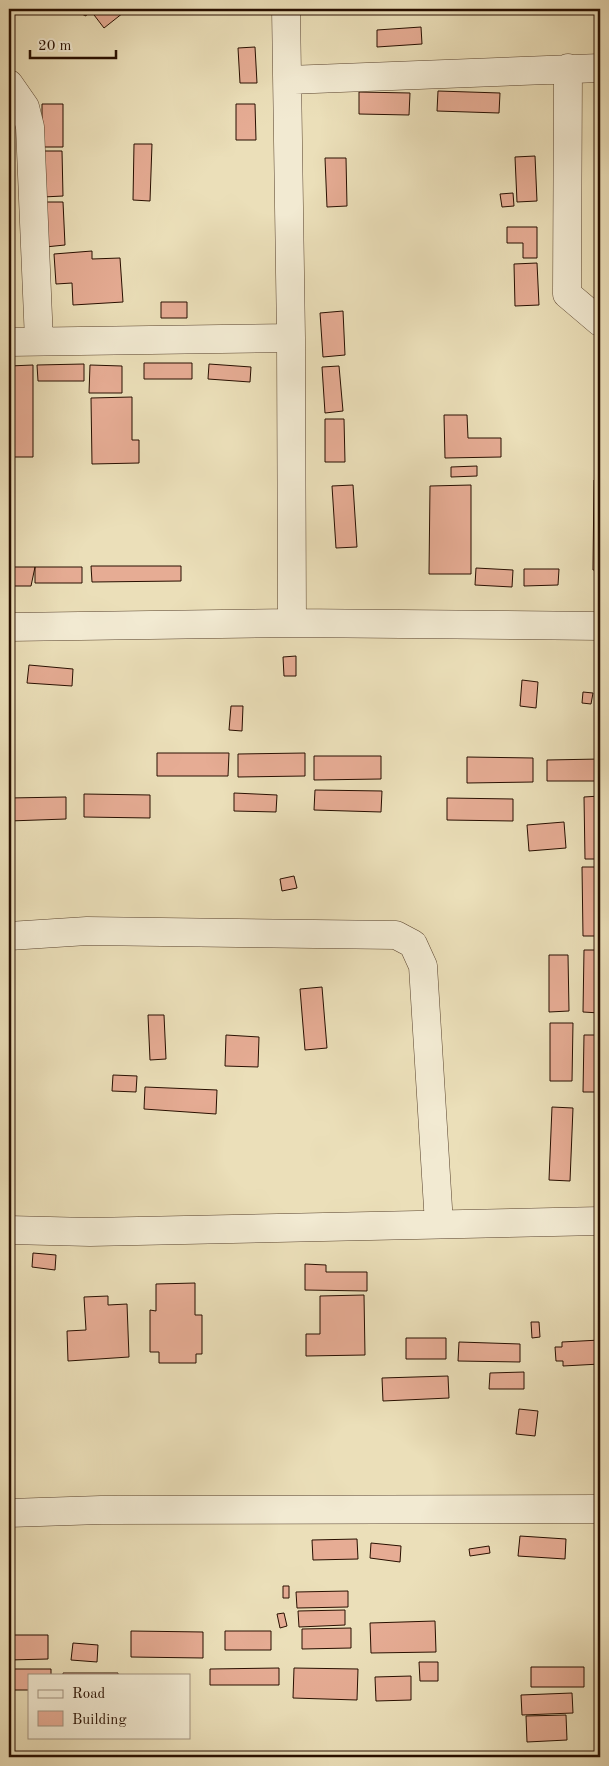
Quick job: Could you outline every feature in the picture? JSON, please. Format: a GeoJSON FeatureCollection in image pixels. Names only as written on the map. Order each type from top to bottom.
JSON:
{"type":"FeatureCollection","features":[{"type":"Feature","properties":{"kind":"street"},"geometry":{"type":"LineString","coordinates":[[286,9],[291,338],[292,623]]}},
{"type":"Feature","properties":{"kind":"street"},"geometry":{"type":"LineString","coordinates":[[568,68],[567,294],[600,322]]}},
{"type":"Feature","properties":{"kind":"street"},"geometry":{"type":"LineString","coordinates":[[288,80],[600,68]]}},
{"type":"Feature","properties":{"kind":"street"},"geometry":{"type":"LineString","coordinates":[[9,84],[25,107],[30,127],[39,342]]}},
{"type":"Feature","properties":{"kind":"street"},"geometry":{"type":"LineString","coordinates":[[9,342],[291,338]]}},
{"type":"Feature","properties":{"kind":"street"},"geometry":{"type":"LineString","coordinates":[[9,627],[292,623],[600,626]]}},
{"type":"Feature","properties":{"kind":"street"},"geometry":{"type":"LineString","coordinates":[[9,936],[87,931],[396,935],[413,944],[423,966],[439,1224]]}},
{"type":"Feature","properties":{"kind":"street"},"geometry":{"type":"LineString","coordinates":[[9,1230],[100,1232],[600,1222]]}},
{"type":"Feature","properties":{"kind":"street"},"geometry":{"type":"LineString","coordinates":[[9,1513],[101,1510],[600,1509]]}},
{"type":"Feature","properties":{"kind":"building"},"geometry":{"type":"Polygon","coordinates":[[[71,9],[89,9],[86,16],[71,9]]]}},
{"type":"Feature","properties":{"kind":"building"},"geometry":{"type":"Polygon","coordinates":[[[94,9],[128,9],[104,28],[91,11],[94,9]]]}},
{"type":"Feature","properties":{"kind":"building"},"geometry":{"type":"Polygon","coordinates":[[[421,27],[422,44],[377,47],[377,30],[421,27]]]}},
{"type":"Feature","properties":{"kind":"building"},"geometry":{"type":"Polygon","coordinates":[[[255,47],[257,83],[240,83],[238,48],[255,47]]]}},
{"type":"Feature","properties":{"kind":"building"},"geometry":{"type":"Polygon","coordinates":[[[438,91],[500,93],[499,113],[437,111],[438,91]]]}},
{"type":"Feature","properties":{"kind":"building"},"geometry":{"type":"Polygon","coordinates":[[[359,92],[410,93],[409,115],[359,114],[359,92]]]}},
{"type":"Feature","properties":{"kind":"building"},"geometry":{"type":"Polygon","coordinates":[[[42,104],[63,104],[63,147],[42,147],[42,104]]]}},
{"type":"Feature","properties":{"kind":"building"},"geometry":{"type":"Polygon","coordinates":[[[236,104],[255,104],[256,140],[236,140],[236,104]]]}},
{"type":"Feature","properties":{"kind":"building"},"geometry":{"type":"Polygon","coordinates":[[[134,144],[152,144],[150,201],[133,200],[134,144]]]}},
{"type":"Feature","properties":{"kind":"building"},"geometry":{"type":"Polygon","coordinates":[[[43,151],[62,151],[63,196],[43,197],[43,151]]]}},
{"type":"Feature","properties":{"kind":"building"},"geometry":{"type":"Polygon","coordinates":[[[535,156],[537,201],[517,202],[515,157],[535,156]]]}},
{"type":"Feature","properties":{"kind":"building"},"geometry":{"type":"Polygon","coordinates":[[[325,158],[346,158],[347,206],[327,207],[325,158]]]}},
{"type":"Feature","properties":{"kind":"building"},"geometry":{"type":"Polygon","coordinates":[[[513,193],[514,206],[502,207],[500,194],[513,193]]]}},
{"type":"Feature","properties":{"kind":"building"},"geometry":{"type":"Polygon","coordinates":[[[43,202],[63,202],[65,245],[45,247],[43,202]]]}},
{"type":"Feature","properties":{"kind":"building"},"geometry":{"type":"Polygon","coordinates":[[[507,227],[537,227],[537,258],[523,258],[523,243],[507,243],[507,227]]]}},
{"type":"Feature","properties":{"kind":"building"},"geometry":{"type":"Polygon","coordinates":[[[92,251],[92,259],[120,258],[123,302],[73,305],[72,283],[56,284],[54,254],[92,251]]]}},
{"type":"Feature","properties":{"kind":"building"},"geometry":{"type":"Polygon","coordinates":[[[537,263],[539,305],[515,306],[514,264],[537,263]]]}},
{"type":"Feature","properties":{"kind":"building"},"geometry":{"type":"Polygon","coordinates":[[[161,302],[187,302],[187,318],[161,318],[161,302]]]}},
{"type":"Feature","properties":{"kind":"building"},"geometry":{"type":"Polygon","coordinates":[[[343,311],[345,355],[323,357],[320,313],[343,311]]]}},
{"type":"Feature","properties":{"kind":"building"},"geometry":{"type":"Polygon","coordinates":[[[144,363],[192,363],[192,379],[144,379],[144,363]]]}},
{"type":"Feature","properties":{"kind":"building"},"geometry":{"type":"Polygon","coordinates":[[[84,364],[84,381],[38,381],[37,365],[84,364]]]}},
{"type":"Feature","properties":{"kind":"building"},"geometry":{"type":"Polygon","coordinates":[[[209,364],[251,367],[250,382],[208,379],[209,364]]]}},
{"type":"Feature","properties":{"kind":"building"},"geometry":{"type":"Polygon","coordinates":[[[33,365],[33,457],[9,457],[9,366],[33,365]]]}},
{"type":"Feature","properties":{"kind":"building"},"geometry":{"type":"Polygon","coordinates":[[[90,365],[122,366],[122,393],[89,393],[90,365]]]}},
{"type":"Feature","properties":{"kind":"building"},"geometry":{"type":"Polygon","coordinates":[[[339,366],[343,411],[325,413],[322,367],[339,366]]]}},
{"type":"Feature","properties":{"kind":"building"},"geometry":{"type":"Polygon","coordinates":[[[132,397],[132,440],[139,440],[139,463],[92,464],[91,398],[132,397]]]}},
{"type":"Feature","properties":{"kind":"building"},"geometry":{"type":"Polygon","coordinates":[[[444,415],[467,415],[468,438],[501,438],[501,457],[445,458],[444,415]]]}},
{"type":"Feature","properties":{"kind":"building"},"geometry":{"type":"Polygon","coordinates":[[[325,419],[344,419],[345,462],[325,462],[325,419]]]}},
{"type":"Feature","properties":{"kind":"building"},"geometry":{"type":"Polygon","coordinates":[[[477,466],[477,476],[451,477],[451,467],[477,466]]]}},
{"type":"Feature","properties":{"kind":"building"},"geometry":{"type":"Polygon","coordinates":[[[594,480],[600,480],[600,570],[593,570],[594,480]]]}},
{"type":"Feature","properties":{"kind":"building"},"geometry":{"type":"Polygon","coordinates":[[[353,485],[357,547],[336,548],[332,486],[353,485]]]}},
{"type":"Feature","properties":{"kind":"building"},"geometry":{"type":"Polygon","coordinates":[[[471,485],[471,574],[429,574],[430,486],[471,485]]]}},
{"type":"Feature","properties":{"kind":"building"},"geometry":{"type":"Polygon","coordinates":[[[91,566],[181,566],[181,581],[92,582],[91,566]]]}},
{"type":"Feature","properties":{"kind":"building"},"geometry":{"type":"Polygon","coordinates":[[[9,567],[35,567],[31,586],[9,586],[9,567]]]}},
{"type":"Feature","properties":{"kind":"building"},"geometry":{"type":"Polygon","coordinates":[[[35,567],[82,567],[82,583],[35,583],[35,567]]]}},
{"type":"Feature","properties":{"kind":"building"},"geometry":{"type":"Polygon","coordinates":[[[476,568],[513,570],[512,587],[475,585],[476,568]]]}},
{"type":"Feature","properties":{"kind":"building"},"geometry":{"type":"Polygon","coordinates":[[[524,569],[559,569],[558,585],[524,586],[524,569]]]}},
{"type":"Feature","properties":{"kind":"building"},"geometry":{"type":"Polygon","coordinates":[[[296,656],[296,676],[284,676],[283,657],[296,656]]]}},
{"type":"Feature","properties":{"kind":"building"},"geometry":{"type":"Polygon","coordinates":[[[29,665],[73,669],[72,686],[27,683],[29,665]]]}},
{"type":"Feature","properties":{"kind":"building"},"geometry":{"type":"Polygon","coordinates":[[[522,680],[538,682],[536,708],[520,706],[522,680]]]}},
{"type":"Feature","properties":{"kind":"building"},"geometry":{"type":"Polygon","coordinates":[[[583,692],[593,693],[591,704],[582,703],[583,692]]]}},
{"type":"Feature","properties":{"kind":"building"},"geometry":{"type":"Polygon","coordinates":[[[231,706],[243,706],[242,731],[229,730],[231,706]]]}},
{"type":"Feature","properties":{"kind":"building"},"geometry":{"type":"Polygon","coordinates":[[[157,753],[229,753],[228,776],[157,776],[157,753]]]}},
{"type":"Feature","properties":{"kind":"building"},"geometry":{"type":"Polygon","coordinates":[[[305,753],[305,776],[238,777],[238,754],[305,753]]]}},
{"type":"Feature","properties":{"kind":"building"},"geometry":{"type":"Polygon","coordinates":[[[314,756],[381,756],[381,779],[314,780],[314,756]]]}},
{"type":"Feature","properties":{"kind":"building"},"geometry":{"type":"Polygon","coordinates":[[[467,757],[533,758],[533,782],[467,783],[467,757]]]}},
{"type":"Feature","properties":{"kind":"building"},"geometry":{"type":"Polygon","coordinates":[[[600,759],[600,781],[547,781],[547,760],[600,759]]]}},
{"type":"Feature","properties":{"kind":"building"},"geometry":{"type":"Polygon","coordinates":[[[315,790],[382,791],[381,812],[314,810],[315,790]]]}},
{"type":"Feature","properties":{"kind":"building"},"geometry":{"type":"Polygon","coordinates":[[[234,793],[277,795],[276,812],[234,811],[234,793]]]}},
{"type":"Feature","properties":{"kind":"building"},"geometry":{"type":"Polygon","coordinates":[[[84,794],[150,795],[150,818],[84,817],[84,794]]]}},
{"type":"Feature","properties":{"kind":"building"},"geometry":{"type":"Polygon","coordinates":[[[600,796],[600,859],[585,859],[584,797],[600,796]]]}},
{"type":"Feature","properties":{"kind":"building"},"geometry":{"type":"Polygon","coordinates":[[[66,797],[66,819],[9,821],[9,798],[66,797]]]}},
{"type":"Feature","properties":{"kind":"building"},"geometry":{"type":"Polygon","coordinates":[[[447,798],[513,799],[513,821],[447,820],[447,798]]]}},
{"type":"Feature","properties":{"kind":"building"},"geometry":{"type":"Polygon","coordinates":[[[564,822],[566,848],[529,851],[527,825],[564,822]]]}},
{"type":"Feature","properties":{"kind":"building"},"geometry":{"type":"Polygon","coordinates":[[[582,867],[600,867],[600,936],[583,936],[582,867]]]}},
{"type":"Feature","properties":{"kind":"building"},"geometry":{"type":"Polygon","coordinates":[[[294,876],[297,888],[282,891],[280,879],[294,876]]]}},
{"type":"Feature","properties":{"kind":"building"},"geometry":{"type":"Polygon","coordinates":[[[584,950],[600,950],[600,1013],[583,1012],[584,950]]]}},
{"type":"Feature","properties":{"kind":"building"},"geometry":{"type":"Polygon","coordinates":[[[549,955],[568,955],[569,1011],[549,1012],[549,955]]]}},
{"type":"Feature","properties":{"kind":"building"},"geometry":{"type":"Polygon","coordinates":[[[322,987],[327,1048],[305,1050],[300,989],[322,987]]]}},
{"type":"Feature","properties":{"kind":"building"},"geometry":{"type":"Polygon","coordinates":[[[148,1015],[164,1015],[166,1059],[150,1060],[148,1015]]]}},
{"type":"Feature","properties":{"kind":"building"},"geometry":{"type":"Polygon","coordinates":[[[550,1023],[573,1023],[572,1081],[550,1081],[550,1023]]]}},
{"type":"Feature","properties":{"kind":"building"},"geometry":{"type":"Polygon","coordinates":[[[226,1035],[259,1037],[258,1067],[225,1066],[226,1035]]]}},
{"type":"Feature","properties":{"kind":"building"},"geometry":{"type":"Polygon","coordinates":[[[584,1035],[600,1035],[600,1092],[583,1092],[584,1035]]]}},
{"type":"Feature","properties":{"kind":"building"},"geometry":{"type":"Polygon","coordinates":[[[113,1075],[137,1076],[136,1092],[112,1091],[113,1075]]]}},
{"type":"Feature","properties":{"kind":"building"},"geometry":{"type":"Polygon","coordinates":[[[145,1087],[217,1090],[216,1114],[144,1109],[145,1087]]]}},
{"type":"Feature","properties":{"kind":"building"},"geometry":{"type":"Polygon","coordinates":[[[552,1107],[573,1108],[570,1181],[549,1180],[552,1107]]]}},
{"type":"Feature","properties":{"kind":"building"},"geometry":{"type":"Polygon","coordinates":[[[33,1253],[56,1255],[55,1270],[32,1267],[33,1253]]]}},
{"type":"Feature","properties":{"kind":"building"},"geometry":{"type":"Polygon","coordinates":[[[305,1264],[326,1265],[326,1272],[367,1272],[367,1291],[305,1290],[305,1264]]]}},
{"type":"Feature","properties":{"kind":"building"},"geometry":{"type":"Polygon","coordinates":[[[195,1283],[195,1315],[202,1315],[202,1354],[196,1354],[196,1363],[159,1363],[159,1352],[150,1352],[150,1310],[156,1311],[156,1284],[195,1283]]]}},
{"type":"Feature","properties":{"kind":"building"},"geometry":{"type":"Polygon","coordinates":[[[364,1295],[365,1355],[306,1356],[306,1334],[320,1334],[320,1296],[364,1295]]]}},
{"type":"Feature","properties":{"kind":"building"},"geometry":{"type":"Polygon","coordinates":[[[108,1296],[108,1305],[127,1304],[129,1357],[68,1361],[67,1331],[86,1330],[84,1297],[108,1296]]]}},
{"type":"Feature","properties":{"kind":"building"},"geometry":{"type":"Polygon","coordinates":[[[531,1322],[539,1322],[540,1337],[532,1338],[531,1322]]]}},
{"type":"Feature","properties":{"kind":"building"},"geometry":{"type":"Polygon","coordinates":[[[406,1338],[446,1338],[446,1359],[406,1359],[406,1338]]]}},
{"type":"Feature","properties":{"kind":"building"},"geometry":{"type":"Polygon","coordinates":[[[600,1340],[600,1364],[563,1366],[563,1361],[556,1361],[555,1347],[562,1347],[562,1342],[600,1340]]]}},
{"type":"Feature","properties":{"kind":"building"},"geometry":{"type":"Polygon","coordinates":[[[459,1342],[520,1344],[520,1362],[458,1361],[459,1342]]]}},
{"type":"Feature","properties":{"kind":"building"},"geometry":{"type":"Polygon","coordinates":[[[524,1372],[524,1389],[489,1389],[490,1373],[524,1372]]]}},
{"type":"Feature","properties":{"kind":"building"},"geometry":{"type":"Polygon","coordinates":[[[448,1376],[449,1398],[383,1401],[382,1378],[448,1376]]]}},
{"type":"Feature","properties":{"kind":"building"},"geometry":{"type":"Polygon","coordinates":[[[519,1409],[538,1411],[535,1436],[516,1434],[519,1409]]]}},
{"type":"Feature","properties":{"kind":"building"},"geometry":{"type":"Polygon","coordinates":[[[520,1536],[566,1539],[565,1559],[518,1556],[520,1536]]]}},
{"type":"Feature","properties":{"kind":"building"},"geometry":{"type":"Polygon","coordinates":[[[357,1539],[358,1559],[313,1560],[312,1540],[357,1539]]]}},
{"type":"Feature","properties":{"kind":"building"},"geometry":{"type":"Polygon","coordinates":[[[371,1543],[401,1546],[400,1562],[370,1558],[371,1543]]]}},
{"type":"Feature","properties":{"kind":"building"},"geometry":{"type":"Polygon","coordinates":[[[489,1546],[490,1553],[470,1556],[469,1549],[489,1546]]]}},
{"type":"Feature","properties":{"kind":"building"},"geometry":{"type":"Polygon","coordinates":[[[283,1586],[289,1586],[289,1598],[283,1598],[283,1586]]]}},
{"type":"Feature","properties":{"kind":"building"},"geometry":{"type":"Polygon","coordinates":[[[348,1591],[348,1607],[297,1608],[296,1592],[348,1591]]]}},
{"type":"Feature","properties":{"kind":"building"},"geometry":{"type":"Polygon","coordinates":[[[345,1610],[345,1625],[299,1627],[298,1611],[345,1610]]]}},
{"type":"Feature","properties":{"kind":"building"},"geometry":{"type":"Polygon","coordinates":[[[284,1613],[287,1626],[280,1628],[277,1614],[284,1613]]]}},
{"type":"Feature","properties":{"kind":"building"},"geometry":{"type":"Polygon","coordinates":[[[435,1621],[436,1652],[371,1653],[370,1623],[435,1621]]]}},
{"type":"Feature","properties":{"kind":"building"},"geometry":{"type":"Polygon","coordinates":[[[351,1628],[351,1648],[302,1649],[302,1629],[351,1628]]]}},
{"type":"Feature","properties":{"kind":"building"},"geometry":{"type":"Polygon","coordinates":[[[131,1631],[203,1632],[203,1658],[131,1657],[131,1631]]]}},
{"type":"Feature","properties":{"kind":"building"},"geometry":{"type":"Polygon","coordinates":[[[225,1631],[271,1631],[271,1650],[225,1650],[225,1631]]]}},
{"type":"Feature","properties":{"kind":"building"},"geometry":{"type":"Polygon","coordinates":[[[9,1635],[48,1635],[48,1659],[9,1660],[9,1635]]]}},
{"type":"Feature","properties":{"kind":"building"},"geometry":{"type":"Polygon","coordinates":[[[73,1643],[98,1645],[97,1662],[71,1660],[73,1643]]]}},
{"type":"Feature","properties":{"kind":"building"},"geometry":{"type":"Polygon","coordinates":[[[419,1662],[438,1662],[438,1681],[420,1681],[419,1662]]]}},
{"type":"Feature","properties":{"kind":"building"},"geometry":{"type":"Polygon","coordinates":[[[531,1667],[584,1667],[584,1687],[531,1687],[531,1667]]]}},
{"type":"Feature","properties":{"kind":"building"},"geometry":{"type":"Polygon","coordinates":[[[279,1668],[279,1685],[210,1685],[210,1669],[279,1668]]]}},
{"type":"Feature","properties":{"kind":"building"},"geometry":{"type":"Polygon","coordinates":[[[294,1668],[358,1669],[357,1700],[293,1698],[294,1668]]]}},
{"type":"Feature","properties":{"kind":"building"},"geometry":{"type":"Polygon","coordinates":[[[9,1669],[51,1669],[51,1674],[28,1674],[28,1690],[9,1690],[9,1669]]]}},
{"type":"Feature","properties":{"kind":"building"},"geometry":{"type":"Polygon","coordinates":[[[63,1673],[118,1673],[118,1674],[63,1673]]]}},
{"type":"Feature","properties":{"kind":"building"},"geometry":{"type":"Polygon","coordinates":[[[411,1676],[411,1700],[376,1701],[375,1677],[411,1676]]]}},
{"type":"Feature","properties":{"kind":"building"},"geometry":{"type":"Polygon","coordinates":[[[572,1693],[573,1713],[522,1715],[521,1695],[572,1693]]]}},
{"type":"Feature","properties":{"kind":"building"},"geometry":{"type":"Polygon","coordinates":[[[566,1715],[567,1740],[527,1742],[526,1716],[566,1715]]]}}]}
